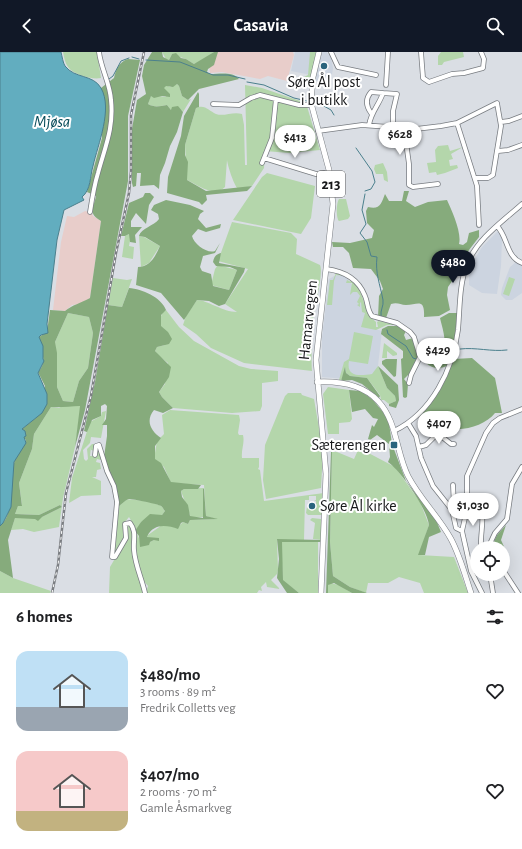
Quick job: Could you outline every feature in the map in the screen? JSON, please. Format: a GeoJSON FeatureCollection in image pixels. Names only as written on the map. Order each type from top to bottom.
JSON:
{"type":"FeatureCollection","features":[{"type":"Feature","properties":{"kind":"main road","name":"Hamarvegen"},"geometry":{"type":"LineString","coordinates":[[319,52],[313,77],[311,105],[329,170],[333,196],[316,349],[317,385],[325,450],[326,474],[321,593]]}},
{"type":"Feature","properties":{"kind":"main road"},"geometry":{"type":"LineString","coordinates":[[317,385],[331,383],[348,384],[367,392],[383,407],[393,428],[398,451],[409,477],[451,539],[471,593]]}},
{"type":"Feature","properties":{"kind":"street"},"geometry":{"type":"LineString","coordinates":[[90,212],[97,175],[109,139],[112,115],[110,88],[99,52]]}},
{"type":"Feature","properties":{"kind":"street"},"geometry":{"type":"LineString","coordinates":[[331,52],[338,67],[376,75]]}},
{"type":"Feature","properties":{"kind":"street"},"geometry":{"type":"LineString","coordinates":[[386,85],[388,52]]}},
{"type":"Feature","properties":{"kind":"street"},"geometry":{"type":"LineString","coordinates":[[421,52],[423,78],[429,82],[452,74],[464,73],[483,68],[484,59],[480,52]]}},
{"type":"Feature","properties":{"kind":"street"},"geometry":{"type":"LineString","coordinates":[[371,113],[367,104],[368,96],[371,92],[397,94],[393,111],[393,127]]}},
{"type":"Feature","properties":{"kind":"street"},"geometry":{"type":"LineString","coordinates":[[369,125],[371,113],[379,104],[383,93]]}},
{"type":"Feature","properties":{"kind":"street"},"geometry":{"type":"LineString","coordinates":[[213,104],[239,105],[260,95],[299,105],[311,105]]}},
{"type":"Feature","properties":{"kind":"street"},"geometry":{"type":"LineString","coordinates":[[276,99],[272,138],[263,161],[316,174],[324,173]]}},
{"type":"Feature","properties":{"kind":"street"},"geometry":{"type":"LineString","coordinates":[[318,131],[369,125],[416,129],[457,123],[497,103],[501,122],[498,150],[492,177],[475,178]]}},
{"type":"Feature","properties":{"kind":"street"},"geometry":{"type":"LineString","coordinates":[[501,122],[509,122],[522,116]]}},
{"type":"Feature","properties":{"kind":"street"},"geometry":{"type":"LineString","coordinates":[[457,123],[478,189],[479,225]]}},
{"type":"Feature","properties":{"kind":"street"},"geometry":{"type":"LineString","coordinates":[[404,128],[409,164],[409,184],[413,187],[438,184]]}},
{"type":"Feature","properties":{"kind":"street"},"geometry":{"type":"LineString","coordinates":[[498,150],[503,151],[522,145]]}},
{"type":"Feature","properties":{"kind":"street"},"geometry":{"type":"LineString","coordinates":[[393,428],[408,423],[427,403],[446,373],[456,342],[462,280],[467,264],[480,242],[522,204]]}},
{"type":"Feature","properties":{"kind":"street"},"geometry":{"type":"LineString","coordinates":[[497,226],[501,230],[511,254],[515,259],[522,263]]}},
{"type":"Feature","properties":{"kind":"street"},"geometry":{"type":"LineString","coordinates":[[326,269],[344,273],[354,280],[364,294],[372,316],[399,324],[412,334],[420,357],[409,383]]}},
{"type":"Feature","properties":{"kind":"street"},"geometry":{"type":"LineString","coordinates":[[482,593],[471,571],[462,530],[467,509],[467,476],[486,433],[497,421],[522,409]]}},
{"type":"Feature","properties":{"kind":"street"},"geometry":{"type":"LineString","coordinates":[[408,423],[416,436],[422,462],[433,486],[452,510],[455,526],[462,530]]}},
{"type":"Feature","properties":{"kind":"street"},"geometry":{"type":"LineString","coordinates":[[419,447],[426,446],[436,435],[441,436],[451,444],[454,444]]}},
{"type":"Feature","properties":{"kind":"street"},"geometry":{"type":"LineString","coordinates":[[95,455],[96,446],[99,445],[107,471],[114,486],[117,502],[112,557],[115,557],[126,538],[125,524],[130,523],[135,535],[134,550],[145,593]]}},
{"type":"Feature","properties":{"kind":"street"},"geometry":{"type":"LineString","coordinates":[[491,541],[495,533],[507,519],[512,484],[522,467]]}},
{"type":"Feature","properties":{"kind":"street"},"geometry":{"type":"LineString","coordinates":[[452,510],[454,506],[453,485]]}},
{"type":"Feature","properties":{"kind":"street"},"geometry":{"type":"LineString","coordinates":[[481,504],[484,514],[481,525],[481,541]]}},
{"type":"Feature","properties":{"kind":"street"},"geometry":{"type":"LineString","coordinates":[[491,581],[493,593]]}},
{"type":"Feature","properties":{"kind":"street"},"geometry":{"type":"LineString","coordinates":[[510,581],[518,593]]}},
{"type":"Feature","properties":{"kind":"shaded area"},"geometry":{"type":"Polygon","coordinates":[[[216,52],[293,52],[294,55],[287,81],[268,76],[260,79],[222,72],[210,73],[209,65],[216,52]]]}},
{"type":"Feature","properties":{"kind":"shaded area"},"geometry":{"type":"Polygon","coordinates":[[[295,52],[327,52],[331,58],[333,68],[331,82],[316,81],[311,75],[291,71],[295,52]]]}},
{"type":"Feature","properties":{"kind":"shaded area"},"geometry":{"type":"Polygon","coordinates":[[[85,211],[92,213],[93,216],[101,221],[90,298],[80,304],[72,305],[65,311],[53,310],[61,242],[67,216],[74,217],[85,211]]]}},
{"type":"Feature","properties":{"kind":"shaded area"},"geometry":{"type":"Polygon","coordinates":[[[498,231],[502,239],[501,266],[497,294],[482,293],[469,285],[469,275],[475,259],[482,247],[498,231]]]}},
{"type":"Feature","properties":{"kind":"shaded area"},"geometry":{"type":"Polygon","coordinates":[[[516,262],[522,264],[522,293],[512,300],[506,300],[501,295],[502,288],[510,267],[516,262]]]}},
{"type":"Feature","properties":{"kind":"shaded area"},"geometry":{"type":"Polygon","coordinates":[[[336,275],[346,276],[360,296],[367,313],[366,326],[382,331],[378,366],[371,381],[322,377],[322,338],[329,279],[336,275]]]}},
{"type":"Feature","properties":{"kind":"green space"},"geometry":{"type":"Polygon","coordinates":[[[63,52],[97,52],[101,78],[88,78],[71,70],[67,65],[63,52]]]}},
{"type":"Feature","properties":{"kind":"green space"},"geometry":{"type":"Polygon","coordinates":[[[152,52],[162,52],[163,57],[169,60],[172,54],[176,53],[181,58],[194,64],[214,52],[218,52],[214,65],[208,69],[207,72],[210,74],[230,74],[239,79],[199,89],[188,100],[182,96],[177,84],[173,87],[166,86],[164,88],[170,94],[170,97],[162,96],[154,98],[151,96],[148,104],[155,106],[167,105],[171,110],[172,107],[178,106],[183,112],[177,132],[170,146],[160,175],[159,189],[154,185],[140,186],[141,173],[137,173],[136,186],[133,187],[132,183],[132,129],[137,100],[146,94],[142,76],[144,65],[152,52]]]}},
{"type":"Feature","properties":{"kind":"green space"},"geometry":{"type":"Polygon","coordinates":[[[162,52],[214,52],[202,61],[194,64],[186,59],[172,54],[169,60],[166,59],[162,52]]]}},
{"type":"Feature","properties":{"kind":"green space"},"geometry":{"type":"Polygon","coordinates":[[[310,52],[316,52],[311,78],[304,77],[308,75],[310,52]]]}},
{"type":"Feature","properties":{"kind":"green space"},"geometry":{"type":"Polygon","coordinates":[[[441,52],[463,52],[464,57],[438,65],[438,56],[441,52]]]}},
{"type":"Feature","properties":{"kind":"green space"},"geometry":{"type":"Polygon","coordinates":[[[128,59],[140,60],[128,116],[128,181],[85,410],[75,447],[80,406],[51,407],[34,434],[32,449],[19,483],[22,506],[18,506],[15,514],[39,515],[60,505],[62,507],[42,517],[38,521],[35,519],[15,518],[8,540],[13,578],[0,571],[0,526],[8,515],[14,464],[26,440],[23,437],[22,429],[38,416],[45,386],[38,372],[43,364],[39,337],[47,332],[50,310],[65,311],[90,298],[101,221],[94,216],[92,211],[96,196],[87,192],[102,138],[101,88],[114,78],[118,66],[128,59]],[[68,313],[55,342],[57,353],[57,387],[63,401],[73,402],[79,381],[88,368],[93,333],[89,317],[68,313]]]}},
{"type":"Feature","properties":{"kind":"green space"},"geometry":{"type":"Polygon","coordinates":[[[177,84],[182,96],[188,100],[191,99],[183,112],[182,110],[171,110],[167,105],[155,106],[148,104],[151,95],[166,97],[163,88],[166,85],[170,87],[177,84]]]}},
{"type":"Feature","properties":{"kind":"green space"},"geometry":{"type":"Polygon","coordinates":[[[245,85],[262,88],[306,103],[320,150],[289,153],[265,151],[264,168],[252,186],[238,189],[231,176],[227,160],[225,187],[216,191],[206,190],[187,180],[185,145],[196,108],[204,107],[219,115],[235,113],[242,114],[244,125],[245,165],[247,165],[245,85]]]}},
{"type":"Feature","properties":{"kind":"green space"},"geometry":{"type":"Polygon","coordinates":[[[198,92],[199,107],[196,108],[185,145],[185,155],[188,162],[187,180],[206,191],[252,186],[247,191],[206,195],[207,200],[202,205],[199,202],[167,193],[168,177],[181,136],[184,116],[198,92]]]}},
{"type":"Feature","properties":{"kind":"green space"},"geometry":{"type":"Polygon","coordinates":[[[448,145],[450,151],[463,147],[451,154],[453,159],[449,160],[450,166],[457,165],[458,168],[437,175],[436,172],[429,173],[427,163],[436,162],[435,150],[438,146],[448,145]]]}},
{"type":"Feature","properties":{"kind":"green space"},"geometry":{"type":"Polygon","coordinates":[[[383,163],[387,172],[388,182],[384,180],[383,174],[376,174],[374,169],[375,165],[383,163]]]}},
{"type":"Feature","properties":{"kind":"green space"},"geometry":{"type":"Polygon","coordinates":[[[267,173],[315,186],[311,218],[301,234],[233,220],[262,177],[267,173]]]}},
{"type":"Feature","properties":{"kind":"green space"},"geometry":{"type":"Polygon","coordinates":[[[404,191],[409,191],[406,201],[415,207],[428,202],[447,200],[458,228],[460,239],[459,244],[463,245],[467,242],[469,233],[479,230],[479,237],[469,250],[457,274],[448,287],[447,295],[450,310],[439,316],[424,317],[422,304],[406,305],[395,303],[391,304],[386,318],[378,317],[379,296],[383,289],[380,281],[371,269],[353,268],[349,253],[343,247],[333,247],[332,242],[350,243],[372,238],[374,230],[367,223],[366,211],[368,207],[378,207],[385,194],[389,201],[402,201],[404,191]]]}},
{"type":"Feature","properties":{"kind":"green space"},"geometry":{"type":"Polygon","coordinates":[[[145,193],[150,193],[154,197],[149,205],[146,224],[136,213],[131,221],[131,227],[142,227],[135,235],[136,243],[130,242],[129,234],[121,236],[129,203],[143,197],[145,193]]]}},
{"type":"Feature","properties":{"kind":"green space"},"geometry":{"type":"Polygon","coordinates":[[[339,199],[346,199],[350,216],[348,219],[339,221],[337,217],[337,204],[339,199]]]}},
{"type":"Feature","properties":{"kind":"green space"},"geometry":{"type":"Polygon","coordinates":[[[166,200],[190,205],[204,211],[200,214],[198,219],[206,228],[221,224],[220,228],[206,232],[198,229],[192,236],[198,245],[205,250],[212,252],[215,251],[220,243],[215,253],[203,256],[200,267],[202,271],[211,274],[213,286],[229,290],[237,270],[230,267],[216,266],[213,262],[218,254],[221,253],[219,263],[245,268],[225,304],[219,306],[209,301],[197,300],[184,320],[161,293],[136,285],[138,267],[142,267],[149,263],[160,246],[145,237],[139,236],[140,233],[159,219],[158,214],[151,210],[154,205],[166,200]]]}},
{"type":"Feature","properties":{"kind":"green space"},"geometry":{"type":"Polygon","coordinates":[[[232,222],[291,233],[297,239],[296,254],[320,265],[321,277],[312,327],[312,371],[244,363],[211,348],[196,334],[183,325],[186,316],[197,300],[226,310],[237,312],[225,304],[248,269],[218,261],[232,222]]]}},
{"type":"Feature","properties":{"kind":"green space"},"geometry":{"type":"Polygon","coordinates":[[[129,234],[131,236],[129,246],[134,247],[133,259],[122,257],[125,236],[129,234]]]}},
{"type":"Feature","properties":{"kind":"green space"},"geometry":{"type":"Polygon","coordinates":[[[139,236],[144,237],[160,246],[149,263],[141,267],[139,236]]]}},
{"type":"Feature","properties":{"kind":"green space"},"geometry":{"type":"Polygon","coordinates":[[[218,265],[237,270],[229,290],[211,285],[215,269],[218,265]]]}},
{"type":"Feature","properties":{"kind":"green space"},"geometry":{"type":"Polygon","coordinates":[[[336,273],[342,276],[336,275],[332,305],[327,305],[330,280],[333,280],[336,273]]]}},
{"type":"Feature","properties":{"kind":"green space"},"geometry":{"type":"Polygon","coordinates":[[[509,277],[515,279],[509,296],[503,294],[509,277]]]}},
{"type":"Feature","properties":{"kind":"green space"},"geometry":{"type":"Polygon","coordinates":[[[113,278],[127,280],[132,279],[122,307],[108,305],[113,278]]]}},
{"type":"Feature","properties":{"kind":"green space"},"geometry":{"type":"Polygon","coordinates":[[[348,278],[355,283],[359,289],[366,309],[376,322],[376,327],[378,327],[377,322],[379,321],[397,325],[387,325],[376,330],[361,327],[365,313],[362,312],[361,302],[360,307],[357,305],[359,304],[357,302],[360,296],[357,292],[353,292],[350,295],[352,283],[346,283],[347,280],[351,282],[348,278]]]}},
{"type":"Feature","properties":{"kind":"green space"},"geometry":{"type":"Polygon","coordinates":[[[129,288],[150,294],[164,305],[166,310],[161,315],[161,326],[168,332],[172,339],[169,344],[157,347],[155,351],[171,367],[169,377],[159,392],[173,408],[163,413],[154,410],[151,414],[150,426],[161,438],[155,446],[155,459],[161,463],[171,482],[201,485],[198,489],[184,489],[181,491],[182,497],[188,505],[190,516],[203,518],[203,488],[206,516],[218,519],[190,520],[188,524],[183,522],[181,523],[178,529],[165,526],[157,527],[150,532],[147,537],[159,538],[159,541],[154,540],[150,542],[149,545],[140,547],[139,536],[135,531],[141,522],[150,514],[162,515],[165,511],[159,505],[131,499],[126,500],[119,506],[104,457],[107,425],[102,425],[106,419],[107,406],[105,404],[101,406],[101,416],[92,420],[87,432],[84,431],[95,382],[108,305],[122,307],[129,288]]]}},
{"type":"Feature","properties":{"kind":"green space"},"geometry":{"type":"Polygon","coordinates":[[[166,310],[179,327],[194,341],[239,366],[251,369],[278,371],[278,381],[262,383],[262,406],[260,411],[232,413],[173,408],[162,397],[159,392],[165,384],[168,363],[155,351],[157,347],[165,345],[164,329],[161,327],[161,319],[166,310]]]}},
{"type":"Feature","properties":{"kind":"green space"},"geometry":{"type":"Polygon","coordinates":[[[68,313],[89,317],[93,333],[88,368],[79,381],[73,402],[63,401],[57,387],[55,342],[68,313]]]}},
{"type":"Feature","properties":{"kind":"green space"},"geometry":{"type":"Polygon","coordinates":[[[449,313],[457,313],[453,347],[447,366],[442,368],[433,367],[426,363],[427,358],[438,356],[444,348],[445,343],[440,318],[449,313]]]}},
{"type":"Feature","properties":{"kind":"green space"},"geometry":{"type":"Polygon","coordinates":[[[388,326],[399,326],[406,331],[404,335],[406,340],[413,338],[419,355],[410,373],[404,379],[408,384],[407,397],[405,398],[403,397],[401,359],[403,358],[403,351],[381,334],[382,329],[388,326]]]}},
{"type":"Feature","properties":{"kind":"green space"},"geometry":{"type":"Polygon","coordinates":[[[354,332],[373,336],[368,364],[349,361],[350,370],[352,373],[358,375],[372,374],[378,366],[387,388],[395,396],[396,401],[389,404],[384,400],[381,400],[380,395],[367,378],[350,376],[346,373],[346,368],[341,381],[339,380],[344,362],[349,359],[354,332]]]}},
{"type":"Feature","properties":{"kind":"green space"},"geometry":{"type":"Polygon","coordinates":[[[384,343],[397,353],[397,355],[393,356],[387,351],[387,358],[382,358],[384,343]]]}},
{"type":"Feature","properties":{"kind":"green space"},"geometry":{"type":"Polygon","coordinates":[[[472,358],[495,378],[502,413],[495,413],[480,424],[461,429],[449,428],[434,423],[425,422],[420,415],[446,378],[454,359],[472,358]]]}},
{"type":"Feature","properties":{"kind":"green space"},"geometry":{"type":"Polygon","coordinates":[[[386,359],[397,359],[396,376],[394,377],[382,364],[382,361],[386,359]]]}},
{"type":"Feature","properties":{"kind":"green space"},"geometry":{"type":"Polygon","coordinates":[[[378,366],[398,385],[399,400],[396,408],[389,406],[389,404],[396,401],[395,396],[387,388],[378,366]]]}},
{"type":"Feature","properties":{"kind":"green space"},"geometry":{"type":"Polygon","coordinates":[[[345,367],[346,373],[350,376],[367,378],[380,396],[379,398],[362,384],[352,380],[341,381],[345,367]]]}},
{"type":"Feature","properties":{"kind":"green space"},"geometry":{"type":"Polygon","coordinates":[[[328,387],[349,390],[352,419],[350,422],[339,423],[339,434],[328,434],[323,394],[328,387]]]}},
{"type":"Feature","properties":{"kind":"green space"},"geometry":{"type":"Polygon","coordinates":[[[349,390],[361,391],[373,400],[383,412],[389,423],[392,444],[406,481],[436,520],[441,532],[429,537],[425,555],[418,555],[429,525],[424,510],[419,500],[400,473],[388,462],[390,457],[389,444],[377,435],[370,440],[368,439],[372,425],[374,427],[378,419],[373,418],[365,409],[352,412],[349,390]]]}},
{"type":"Feature","properties":{"kind":"green space"},"geometry":{"type":"Polygon","coordinates":[[[288,393],[301,393],[302,395],[314,399],[323,451],[321,488],[266,499],[263,480],[265,445],[285,396],[288,393]]]}},
{"type":"Feature","properties":{"kind":"green space"},"geometry":{"type":"Polygon","coordinates":[[[64,405],[81,406],[75,447],[62,507],[60,505],[39,515],[15,514],[18,506],[22,505],[19,483],[32,449],[34,434],[51,407],[59,408],[64,405]]]}},
{"type":"Feature","properties":{"kind":"green space"},"geometry":{"type":"Polygon","coordinates":[[[170,410],[239,415],[240,420],[238,433],[239,435],[243,435],[242,458],[259,458],[258,469],[260,470],[264,501],[324,493],[322,515],[308,515],[306,513],[307,507],[308,509],[316,509],[316,501],[314,500],[316,500],[316,496],[309,496],[309,500],[305,500],[304,540],[277,540],[278,570],[277,574],[271,580],[280,589],[267,587],[266,582],[261,587],[262,591],[259,590],[257,593],[146,593],[148,586],[143,580],[137,565],[132,522],[129,517],[125,522],[125,537],[114,555],[119,506],[126,500],[138,500],[159,505],[162,506],[165,511],[162,515],[157,515],[141,522],[137,533],[140,541],[150,542],[154,540],[147,537],[148,535],[162,525],[179,526],[183,522],[188,524],[190,520],[216,519],[206,516],[204,485],[171,483],[164,467],[154,459],[157,441],[164,434],[162,415],[170,410]]]}},
{"type":"Feature","properties":{"kind":"green space"},"geometry":{"type":"Polygon","coordinates":[[[106,411],[101,438],[91,437],[90,443],[83,450],[84,459],[86,461],[88,459],[87,449],[92,444],[95,444],[95,451],[91,450],[91,447],[90,456],[97,457],[97,446],[101,451],[101,460],[97,459],[96,462],[100,463],[101,469],[97,470],[96,477],[92,477],[101,481],[101,495],[81,496],[69,503],[72,478],[90,422],[101,416],[102,412],[106,411]]]}},
{"type":"Feature","properties":{"kind":"green space"},"geometry":{"type":"Polygon","coordinates":[[[359,448],[395,467],[420,502],[429,525],[419,555],[454,557],[468,593],[424,593],[420,583],[399,577],[388,583],[368,583],[366,593],[350,587],[333,576],[330,542],[332,452],[337,452],[354,459],[359,448]]]}},
{"type":"Feature","properties":{"kind":"green space"},"geometry":{"type":"Polygon","coordinates":[[[331,452],[330,542],[333,576],[350,587],[367,593],[352,593],[334,583],[328,585],[328,593],[326,593],[331,452]]]}},
{"type":"Feature","properties":{"kind":"green space"},"geometry":{"type":"Polygon","coordinates":[[[203,488],[203,517],[191,518],[181,491],[184,489],[203,488]]]}},
{"type":"Feature","properties":{"kind":"green space"},"geometry":{"type":"Polygon","coordinates":[[[62,507],[59,527],[34,532],[23,529],[11,530],[15,518],[42,517],[62,507]]]}},
{"type":"Feature","properties":{"kind":"green space"},"geometry":{"type":"Polygon","coordinates":[[[312,518],[321,519],[322,540],[313,539],[315,523],[310,520],[312,518]]]}},
{"type":"Feature","properties":{"kind":"green space"},"geometry":{"type":"Polygon","coordinates":[[[128,524],[131,527],[144,593],[109,593],[110,567],[123,545],[125,529],[128,524]]]}},
{"type":"Feature","properties":{"kind":"green space"},"geometry":{"type":"Polygon","coordinates":[[[506,525],[501,541],[494,541],[497,535],[506,525]]]}},
{"type":"Feature","properties":{"kind":"green space"},"geometry":{"type":"Polygon","coordinates":[[[277,539],[322,540],[321,542],[282,542],[283,580],[299,593],[287,593],[277,578],[279,559],[277,539]]]}},
{"type":"Feature","properties":{"kind":"green space"},"geometry":{"type":"Polygon","coordinates":[[[282,542],[318,542],[318,593],[299,593],[283,581],[281,546],[282,542]]]}},
{"type":"Feature","properties":{"kind":"green space"},"geometry":{"type":"Polygon","coordinates":[[[0,571],[13,578],[51,591],[50,593],[0,593],[0,571]]]}},
{"type":"Feature","properties":{"kind":"green space"},"geometry":{"type":"Polygon","coordinates":[[[330,583],[339,585],[352,593],[328,593],[328,585],[330,583]]]}},
{"type":"Feature","properties":{"kind":"water","name":"Mjøsa"},"geometry":{"type":"Polygon","coordinates":[[[0,52],[61,52],[64,65],[69,70],[89,78],[98,84],[104,96],[106,106],[103,127],[90,183],[87,191],[82,197],[84,200],[64,210],[57,240],[47,324],[48,333],[39,337],[43,346],[44,361],[38,373],[47,394],[47,404],[42,413],[22,429],[25,431],[26,436],[24,437],[26,443],[14,462],[11,507],[0,526],[0,52]]]}},
{"type":"Feature","properties":{"kind":"waterway"},"geometry":{"type":"LineString","coordinates":[[132,57],[139,59]]}},
{"type":"Feature","properties":{"kind":"waterway"},"geometry":{"type":"LineString","coordinates":[[109,79],[113,76],[121,61],[129,58]]}},
{"type":"Feature","properties":{"kind":"waterway"},"geometry":{"type":"LineString","coordinates":[[146,60],[180,62],[213,75],[228,75],[245,79]]}},
{"type":"Feature","properties":{"kind":"waterway"},"geometry":{"type":"LineString","coordinates":[[247,82],[264,85],[294,98],[307,101]]}},
{"type":"Feature","properties":{"kind":"waterway"},"geometry":{"type":"LineString","coordinates":[[322,105],[331,110],[334,115]]}},
{"type":"Feature","properties":{"kind":"waterway"},"geometry":{"type":"LineString","coordinates":[[356,148],[372,171],[375,182],[371,189],[365,191]]}},
{"type":"Feature","properties":{"kind":"waterway"},"geometry":{"type":"LineString","coordinates":[[365,194],[362,210],[366,224],[360,233],[367,242],[371,256],[377,257],[377,273],[383,302],[381,316]]}},
{"type":"Feature","properties":{"kind":"waterway"},"geometry":{"type":"LineString","coordinates":[[387,330],[388,334],[406,346],[413,358],[416,359]]}},
{"type":"Feature","properties":{"kind":"waterway"},"geometry":{"type":"LineString","coordinates":[[460,349],[507,350]]}},
{"type":"Feature","properties":{"kind":"railway"},"geometry":{"type":"LineString","coordinates":[[52,593],[58,565],[66,493],[91,396],[116,253],[129,193],[131,171],[131,115],[144,52]]}},
{"type":"Feature","properties":{"kind":"place","name":"Søre Ål post i butikk"},"geometry":{"type":"Point","coordinates":[324,66]}},
{"type":"Feature","properties":{"kind":"place","name":"Sæterengen"},"geometry":{"type":"Point","coordinates":[394,445]}},
{"type":"Feature","properties":{"kind":"place","name":"Søre Ål kirke"},"geometry":{"type":"Point","coordinates":[312,506]}}]}
